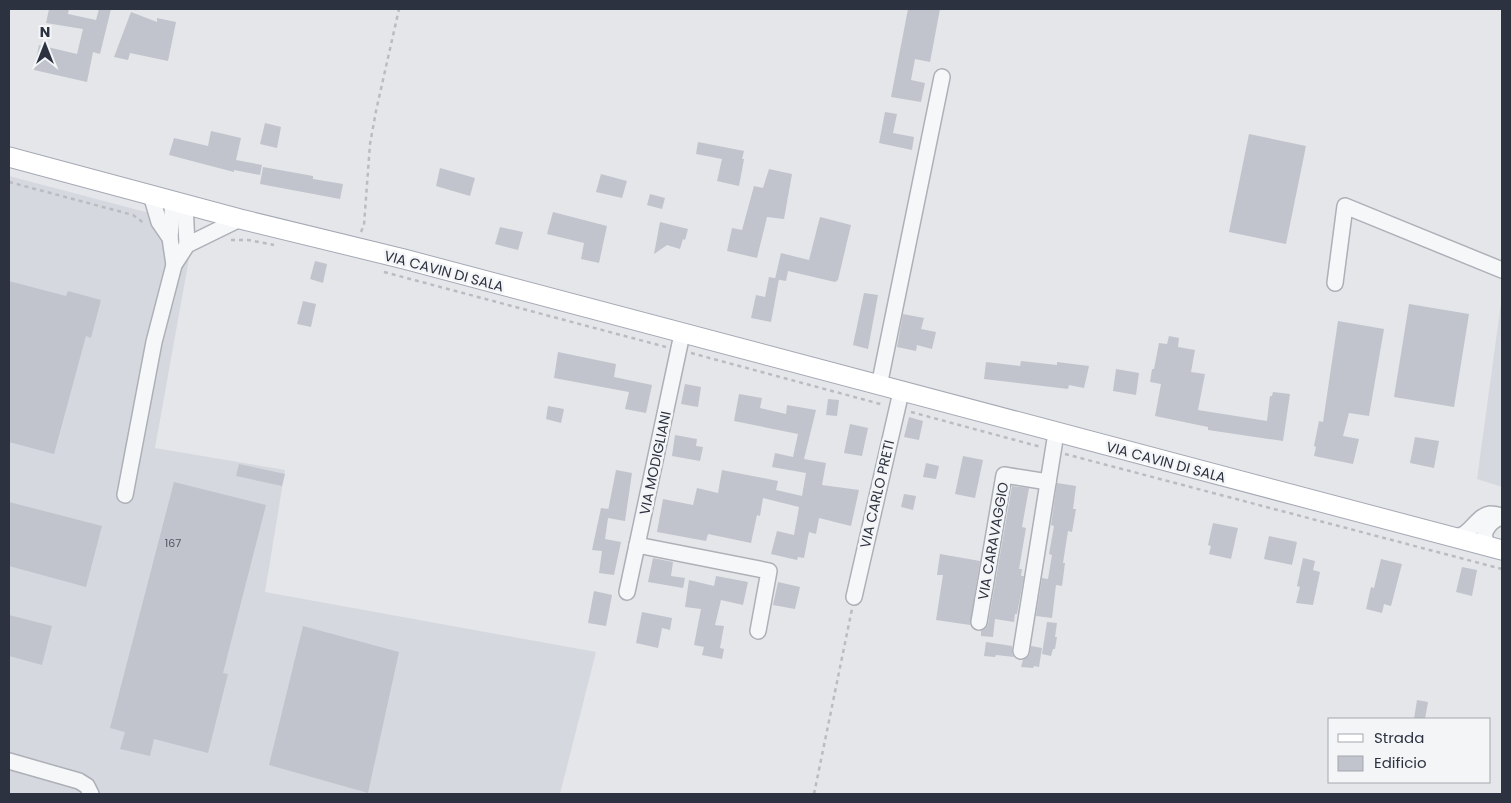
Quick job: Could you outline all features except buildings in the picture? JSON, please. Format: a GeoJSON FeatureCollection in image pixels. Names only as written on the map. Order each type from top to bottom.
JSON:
{"type":"FeatureCollection","features":[{"type":"Feature","properties":{"kind":"main road","name":"VIA CAVIN DI SALA"},"geometry":{"type":"LineString","coordinates":[[9,157],[240,219],[414,262],[681,342],[879,386],[898,400],[1055,442],[1497,549]]}},
{"type":"Feature","properties":{"kind":"street"},"geometry":{"type":"LineString","coordinates":[[879,386],[942,77]]}},
{"type":"Feature","properties":{"kind":"street"},"geometry":{"type":"LineString","coordinates":[[151,195],[159,222],[170,238]]}},
{"type":"Feature","properties":{"kind":"street"},"geometry":{"type":"LineString","coordinates":[[174,265],[170,238],[179,203]]}},
{"type":"Feature","properties":{"kind":"street"},"geometry":{"type":"LineString","coordinates":[[179,203],[187,245]]}},
{"type":"Feature","properties":{"kind":"street"},"geometry":{"type":"LineString","coordinates":[[1335,283],[1345,206],[1502,270]]}},
{"type":"Feature","properties":{"kind":"street"},"geometry":{"type":"LineString","coordinates":[[125,495],[154,342],[174,265],[187,245],[240,219]]}},
{"type":"Feature","properties":{"kind":"street","name":"VIA MODIGLIANI"},"geometry":{"type":"LineString","coordinates":[[627,592],[681,342]]}},
{"type":"Feature","properties":{"kind":"street","name":"VIA CARLO PRETI"},"geometry":{"type":"LineString","coordinates":[[854,597],[898,400]]}},
{"type":"Feature","properties":{"kind":"street"},"geometry":{"type":"LineString","coordinates":[[1021,651],[1055,442]]}},
{"type":"Feature","properties":{"kind":"street","name":"VIA CARAVAGGIO"},"geometry":{"type":"LineString","coordinates":[[979,622],[1004,474],[1048,482]]}},
{"type":"Feature","properties":{"kind":"street","name":"VIA CAVIN DI SALA"},"geometry":{"type":"LineString","coordinates":[[1452,537],[1465,534],[1488,514],[1502,516]]}},
{"type":"Feature","properties":{"kind":"street","name":"VIA CAVIN DI SALA"},"geometry":{"type":"LineString","coordinates":[[1497,549],[1485,539],[1486,528],[1491,522],[1502,516]]}},
{"type":"Feature","properties":{"kind":"street"},"geometry":{"type":"LineString","coordinates":[[637,545],[769,571],[758,631]]}},
{"type":"Feature","properties":{"kind":"street"},"geometry":{"type":"LineString","coordinates":[[9,761],[79,781],[86,786],[91,794]]}},
{"type":"Feature","properties":{"kind":"path"},"geometry":{"type":"LineString","coordinates":[[356,248],[364,225],[370,144],[399,9]]}},
{"type":"Feature","properties":{"kind":"path"},"geometry":{"type":"LineString","coordinates":[[9,182],[133,215],[148,228],[159,222]]}},
{"type":"Feature","properties":{"kind":"path"},"geometry":{"type":"LineString","coordinates":[[230,240],[248,240],[280,247]]}},
{"type":"Feature","properties":{"kind":"path"},"geometry":{"type":"LineString","coordinates":[[382,271],[681,342],[1055,442],[1502,569]]}},
{"type":"Feature","properties":{"kind":"path"},"geometry":{"type":"LineString","coordinates":[[814,794],[854,597]]}},
{"type":"Feature","properties":{"kind":"shaded area"},"geometry":{"type":"Polygon","coordinates":[[[9,176],[195,225],[155,448],[285,470],[265,592],[596,652],[560,794],[9,794],[9,176]]]}},
{"type":"Feature","properties":{"kind":"shaded area"},"geometry":{"type":"Polygon","coordinates":[[[1502,296],[1502,487],[1477,479],[1502,296]]]}}]}
